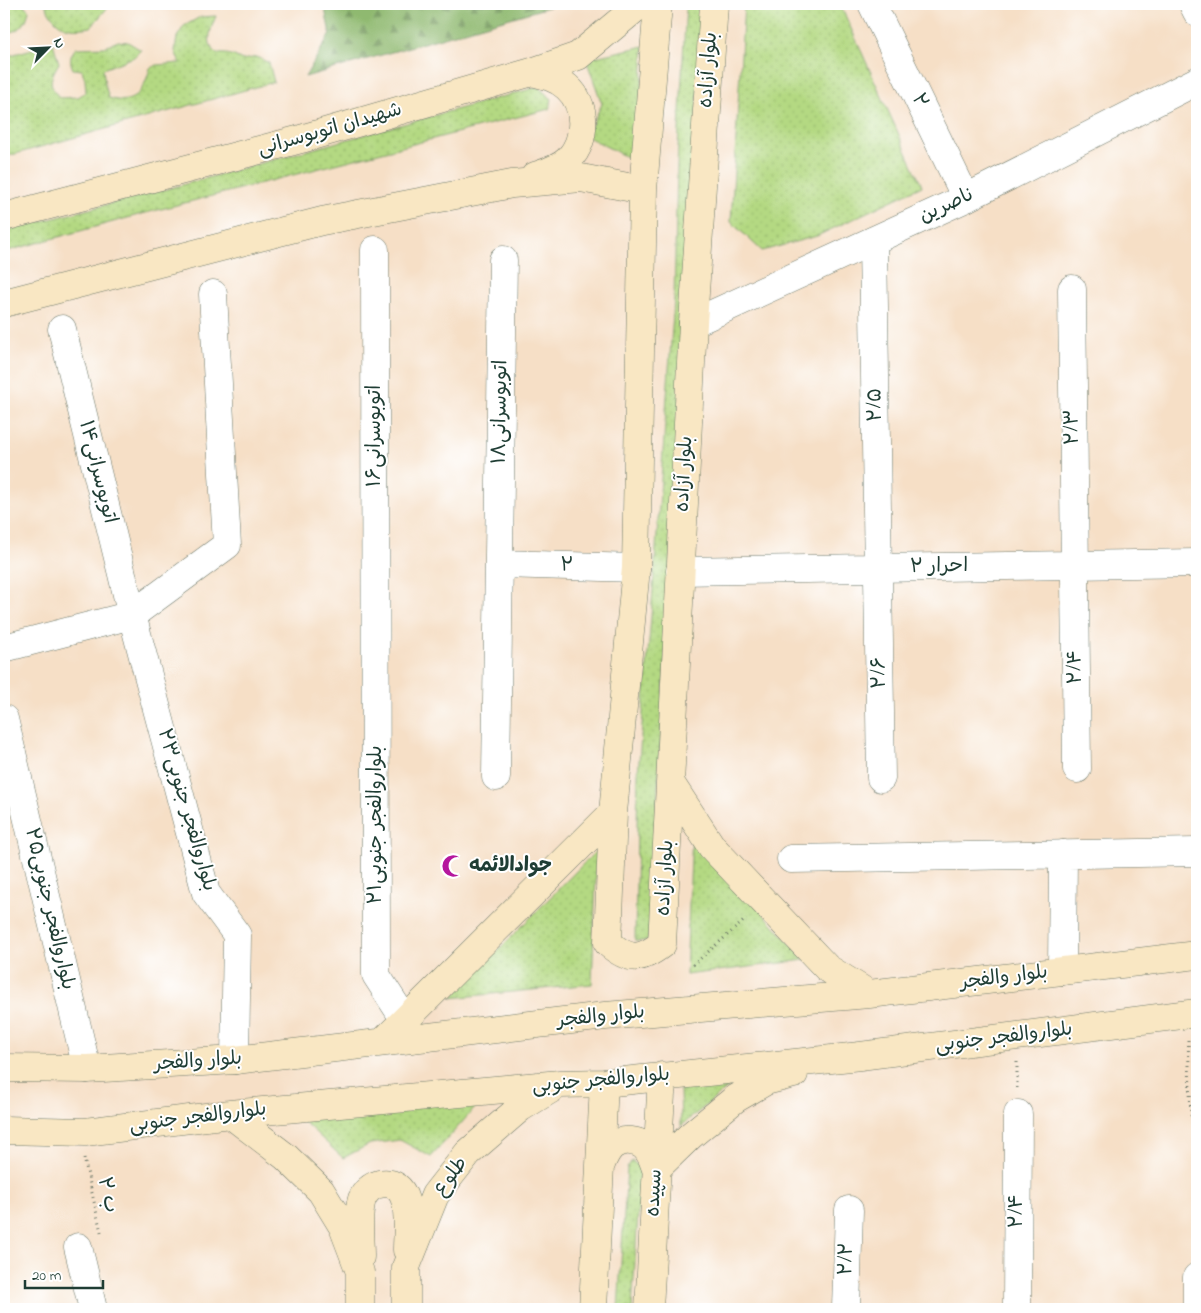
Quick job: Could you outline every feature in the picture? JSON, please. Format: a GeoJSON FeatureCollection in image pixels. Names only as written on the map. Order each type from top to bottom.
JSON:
{"type":"FeatureCollection","features":[{"type":"Feature","properties":{"kind":"main road","name":"شهیدان اتوبوسرانی"},"geometry":{"type":"LineString","coordinates":[[4,217],[301,139],[532,72],[578,56],[632,11],[636,4]]}},
{"type":"Feature","properties":{"kind":"main road"},"geometry":{"type":"LineString","coordinates":[[383,1042],[613,812],[636,568],[643,190],[658,4]]}},
{"type":"Feature","properties":{"kind":"main road","name":"بلوار آزاده"},"geometry":{"type":"LineString","coordinates":[[613,812],[608,943],[620,953],[635,957],[650,954],[662,944],[693,323],[714,4]]}},
{"type":"Feature","properties":{"kind":"main road"},"geometry":{"type":"LineString","coordinates":[[512,184],[553,170],[569,159],[580,143],[583,123],[579,104],[568,88],[552,77],[532,72]]}},
{"type":"Feature","properties":{"kind":"main road"},"geometry":{"type":"LineString","coordinates":[[4,303],[322,221],[512,184],[581,178],[643,190]]}},
{"type":"Feature","properties":{"kind":"main road"},"geometry":{"type":"LineString","coordinates":[[671,784],[712,847],[827,968],[869,994]]}},
{"type":"Feature","properties":{"kind":"main road","name":"بلوار والفجر"},"geometry":{"type":"LineString","coordinates":[[4,1068],[87,1069],[235,1060],[605,1016],[869,994],[1197,955]]}},
{"type":"Feature","properties":{"kind":"main road","name":"بلواروالفجر جنوبی"},"geometry":{"type":"LineString","coordinates":[[4,1130],[77,1132],[230,1114],[560,1084],[604,1083],[860,1056],[1192,1014]]}},
{"type":"Feature","properties":{"kind":"main road"},"geometry":{"type":"LineString","coordinates":[[600,1167],[613,1145],[624,1140],[636,1141],[647,1149],[656,1169],[690,1136],[735,1099],[766,1081],[860,1056]]}},
{"type":"Feature","properties":{"kind":"main road","name":"سپیده"},"geometry":{"type":"LineString","coordinates":[[649,1309],[662,1076]]}},
{"type":"Feature","properties":{"kind":"main road"},"geometry":{"type":"LineString","coordinates":[[593,1309],[604,1083]]}},
{"type":"Feature","properties":{"kind":"main road","name":"طلوع"},"geometry":{"type":"LineString","coordinates":[[406,1309],[406,1267],[435,1195],[468,1154],[520,1108],[560,1084]]}},
{"type":"Feature","properties":{"kind":"main road"},"geometry":{"type":"LineString","coordinates":[[230,1114],[286,1158],[321,1190],[343,1227],[360,1272]]}},
{"type":"Feature","properties":{"kind":"main road"},"geometry":{"type":"LineString","coordinates":[[360,1309],[361,1206],[363,1197],[375,1185],[384,1183],[393,1185],[400,1190],[405,1198],[407,1207],[406,1267]]}},
{"type":"Feature","properties":{"kind":"street","name":"۲"},"geometry":{"type":"LineString","coordinates":[[872,4],[966,198]]}},
{"type":"Feature","properties":{"kind":"street"},"geometry":{"type":"LineString","coordinates":[[1193,4],[1197,12]]}},
{"type":"Feature","properties":{"kind":"street","name":"ناصرین"},"geometry":{"type":"LineString","coordinates":[[693,323],[966,198],[1197,81]]}},
{"type":"Feature","properties":{"kind":"street","name":"۲/۵"},"geometry":{"type":"LineString","coordinates":[[873,241],[879,568]]}},
{"type":"Feature","properties":{"kind":"street","name":"اتوبوسرانی۱۶"},"geometry":{"type":"LineString","coordinates":[[375,250],[376,621]]}},
{"type":"Feature","properties":{"kind":"street","name":"اتوبوسرانی۱۸"},"geometry":{"type":"LineString","coordinates":[[496,777],[503,260]]}},
{"type":"Feature","properties":{"kind":"street","name":"۲/۳"},"geometry":{"type":"LineString","coordinates":[[1072,289],[1075,565]]}},
{"type":"Feature","properties":{"kind":"street"},"geometry":{"type":"LineString","coordinates":[[4,648],[132,615],[227,545],[213,294]]}},
{"type":"Feature","properties":{"kind":"street","name":"اتوبوسرانی۱۴"},"geometry":{"type":"LineString","coordinates":[[62,329],[132,615]]}},
{"type":"Feature","properties":{"kind":"street","name":"۲ احرار"},"geometry":{"type":"LineString","coordinates":[[680,571],[1197,563]]}},
{"type":"Feature","properties":{"kind":"street","name":"۲"},"geometry":{"type":"LineString","coordinates":[[499,564],[636,568]]}},
{"type":"Feature","properties":{"kind":"street","name":"۲/۴"},"geometry":{"type":"LineString","coordinates":[[1075,565],[1077,769]]}},
{"type":"Feature","properties":{"kind":"street","name":"۲/۶"},"geometry":{"type":"LineString","coordinates":[[879,568],[881,778]]}},
{"type":"Feature","properties":{"kind":"street","name":"بلواروالفجر جنوبی۲۳"},"geometry":{"type":"LineString","coordinates":[[132,615],[206,893],[237,935],[235,1060]]}},
{"type":"Feature","properties":{"kind":"street","name":"بلواروالفجر جنوبی۲۱"},"geometry":{"type":"LineString","coordinates":[[376,621],[376,975],[405,1020]]}},
{"type":"Feature","properties":{"kind":"street","name":"بلواروالفجر جنوبی۲۵"},"geometry":{"type":"LineString","coordinates":[[4,719],[87,1069]]}},
{"type":"Feature","properties":{"kind":"street"},"geometry":{"type":"LineString","coordinates":[[791,858],[1197,852]]}},
{"type":"Feature","properties":{"kind":"street"},"geometry":{"type":"LineString","coordinates":[[1062,971],[1063,854]]}},
{"type":"Feature","properties":{"kind":"street","name":"۲/۴"},"geometry":{"type":"LineString","coordinates":[[1017,1309],[1018,1114]]}},
{"type":"Feature","properties":{"kind":"street","name":"۲/۲"},"geometry":{"type":"LineString","coordinates":[[846,1309],[849,1210]]}},
{"type":"Feature","properties":{"kind":"street"},"geometry":{"type":"LineString","coordinates":[[78,1247],[93,1309]]}},
{"type":"Feature","properties":{"kind":"street"},"geometry":{"type":"LineString","coordinates":[[1197,1277],[1197,1309]]}},
{"type":"Feature","properties":{"kind":"path"},"geometry":{"type":"LineString","coordinates":[[693,965],[749,917]]}},
{"type":"Feature","properties":{"kind":"path"},"geometry":{"type":"LineString","coordinates":[[1192,1014],[1191,1115],[1197,1115]]}},
{"type":"Feature","properties":{"kind":"path"},"geometry":{"type":"LineString","coordinates":[[1017,1036],[1018,1114]]}},
{"type":"Feature","properties":{"kind":"path","name":"۲ ب"},"geometry":{"type":"LineString","coordinates":[[77,1132],[103,1240],[78,1247]]}},
{"type":"Feature","properties":{"kind":"green space"},"geometry":{"type":"Polygon","coordinates":[[[4,4],[23,4],[29,10],[26,20],[21,27],[4,33],[4,4]]]}},
{"type":"Feature","properties":{"kind":"green space"},"geometry":{"type":"Polygon","coordinates":[[[45,4],[110,5],[91,27],[69,28],[58,23],[53,18],[45,4]]]}},
{"type":"Feature","properties":{"kind":"green space"},"geometry":{"type":"Polygon","coordinates":[[[324,4],[559,4],[305,77],[330,34],[324,4]]]}},
{"type":"Feature","properties":{"kind":"green space"},"geometry":{"type":"Polygon","coordinates":[[[686,4],[703,4],[649,941],[635,941],[638,773],[674,300],[677,166],[686,4]]]}},
{"type":"Feature","properties":{"kind":"green space"},"geometry":{"type":"Polygon","coordinates":[[[744,4],[840,4],[922,186],[817,236],[762,251],[731,222],[744,4]]]}},
{"type":"Feature","properties":{"kind":"green space"},"geometry":{"type":"Polygon","coordinates":[[[216,16],[210,36],[213,50],[217,54],[230,55],[242,60],[257,57],[269,63],[274,82],[8,156],[4,143],[4,57],[53,43],[59,63],[51,81],[53,89],[60,98],[78,97],[86,92],[82,70],[73,69],[71,63],[71,55],[76,48],[104,47],[118,41],[128,42],[141,50],[134,57],[103,69],[109,98],[126,100],[137,95],[141,90],[150,68],[157,65],[180,63],[175,51],[177,37],[184,26],[200,17],[216,16]]]}},
{"type":"Feature","properties":{"kind":"green space"},"geometry":{"type":"Polygon","coordinates":[[[644,46],[638,163],[586,136],[602,104],[586,59],[644,46]]]}},
{"type":"Feature","properties":{"kind":"green space"},"geometry":{"type":"Polygon","coordinates":[[[538,87],[552,99],[549,109],[142,214],[4,252],[4,231],[160,191],[538,87]]]}},
{"type":"Feature","properties":{"kind":"green space"},"geometry":{"type":"Polygon","coordinates":[[[692,834],[805,960],[686,975],[692,834]]]}},
{"type":"Feature","properties":{"kind":"green space"},"geometry":{"type":"Polygon","coordinates":[[[597,850],[592,984],[451,998],[597,850]]]}},
{"type":"Feature","properties":{"kind":"green space"},"geometry":{"type":"Polygon","coordinates":[[[747,1072],[681,1126],[680,1088],[747,1072]]]}},
{"type":"Feature","properties":{"kind":"green space"},"geometry":{"type":"Polygon","coordinates":[[[483,1099],[431,1157],[400,1140],[370,1144],[343,1158],[301,1119],[483,1099]]]}},
{"type":"Feature","properties":{"kind":"green space"},"geometry":{"type":"Polygon","coordinates":[[[632,1161],[640,1167],[640,1181],[632,1309],[618,1309],[627,1168],[632,1161]]]}},
{"type":"Feature","properties":{"kind":"place","name":"جوادالائمه"},"geometry":{"type":"Point","coordinates":[453,866]}}]}
